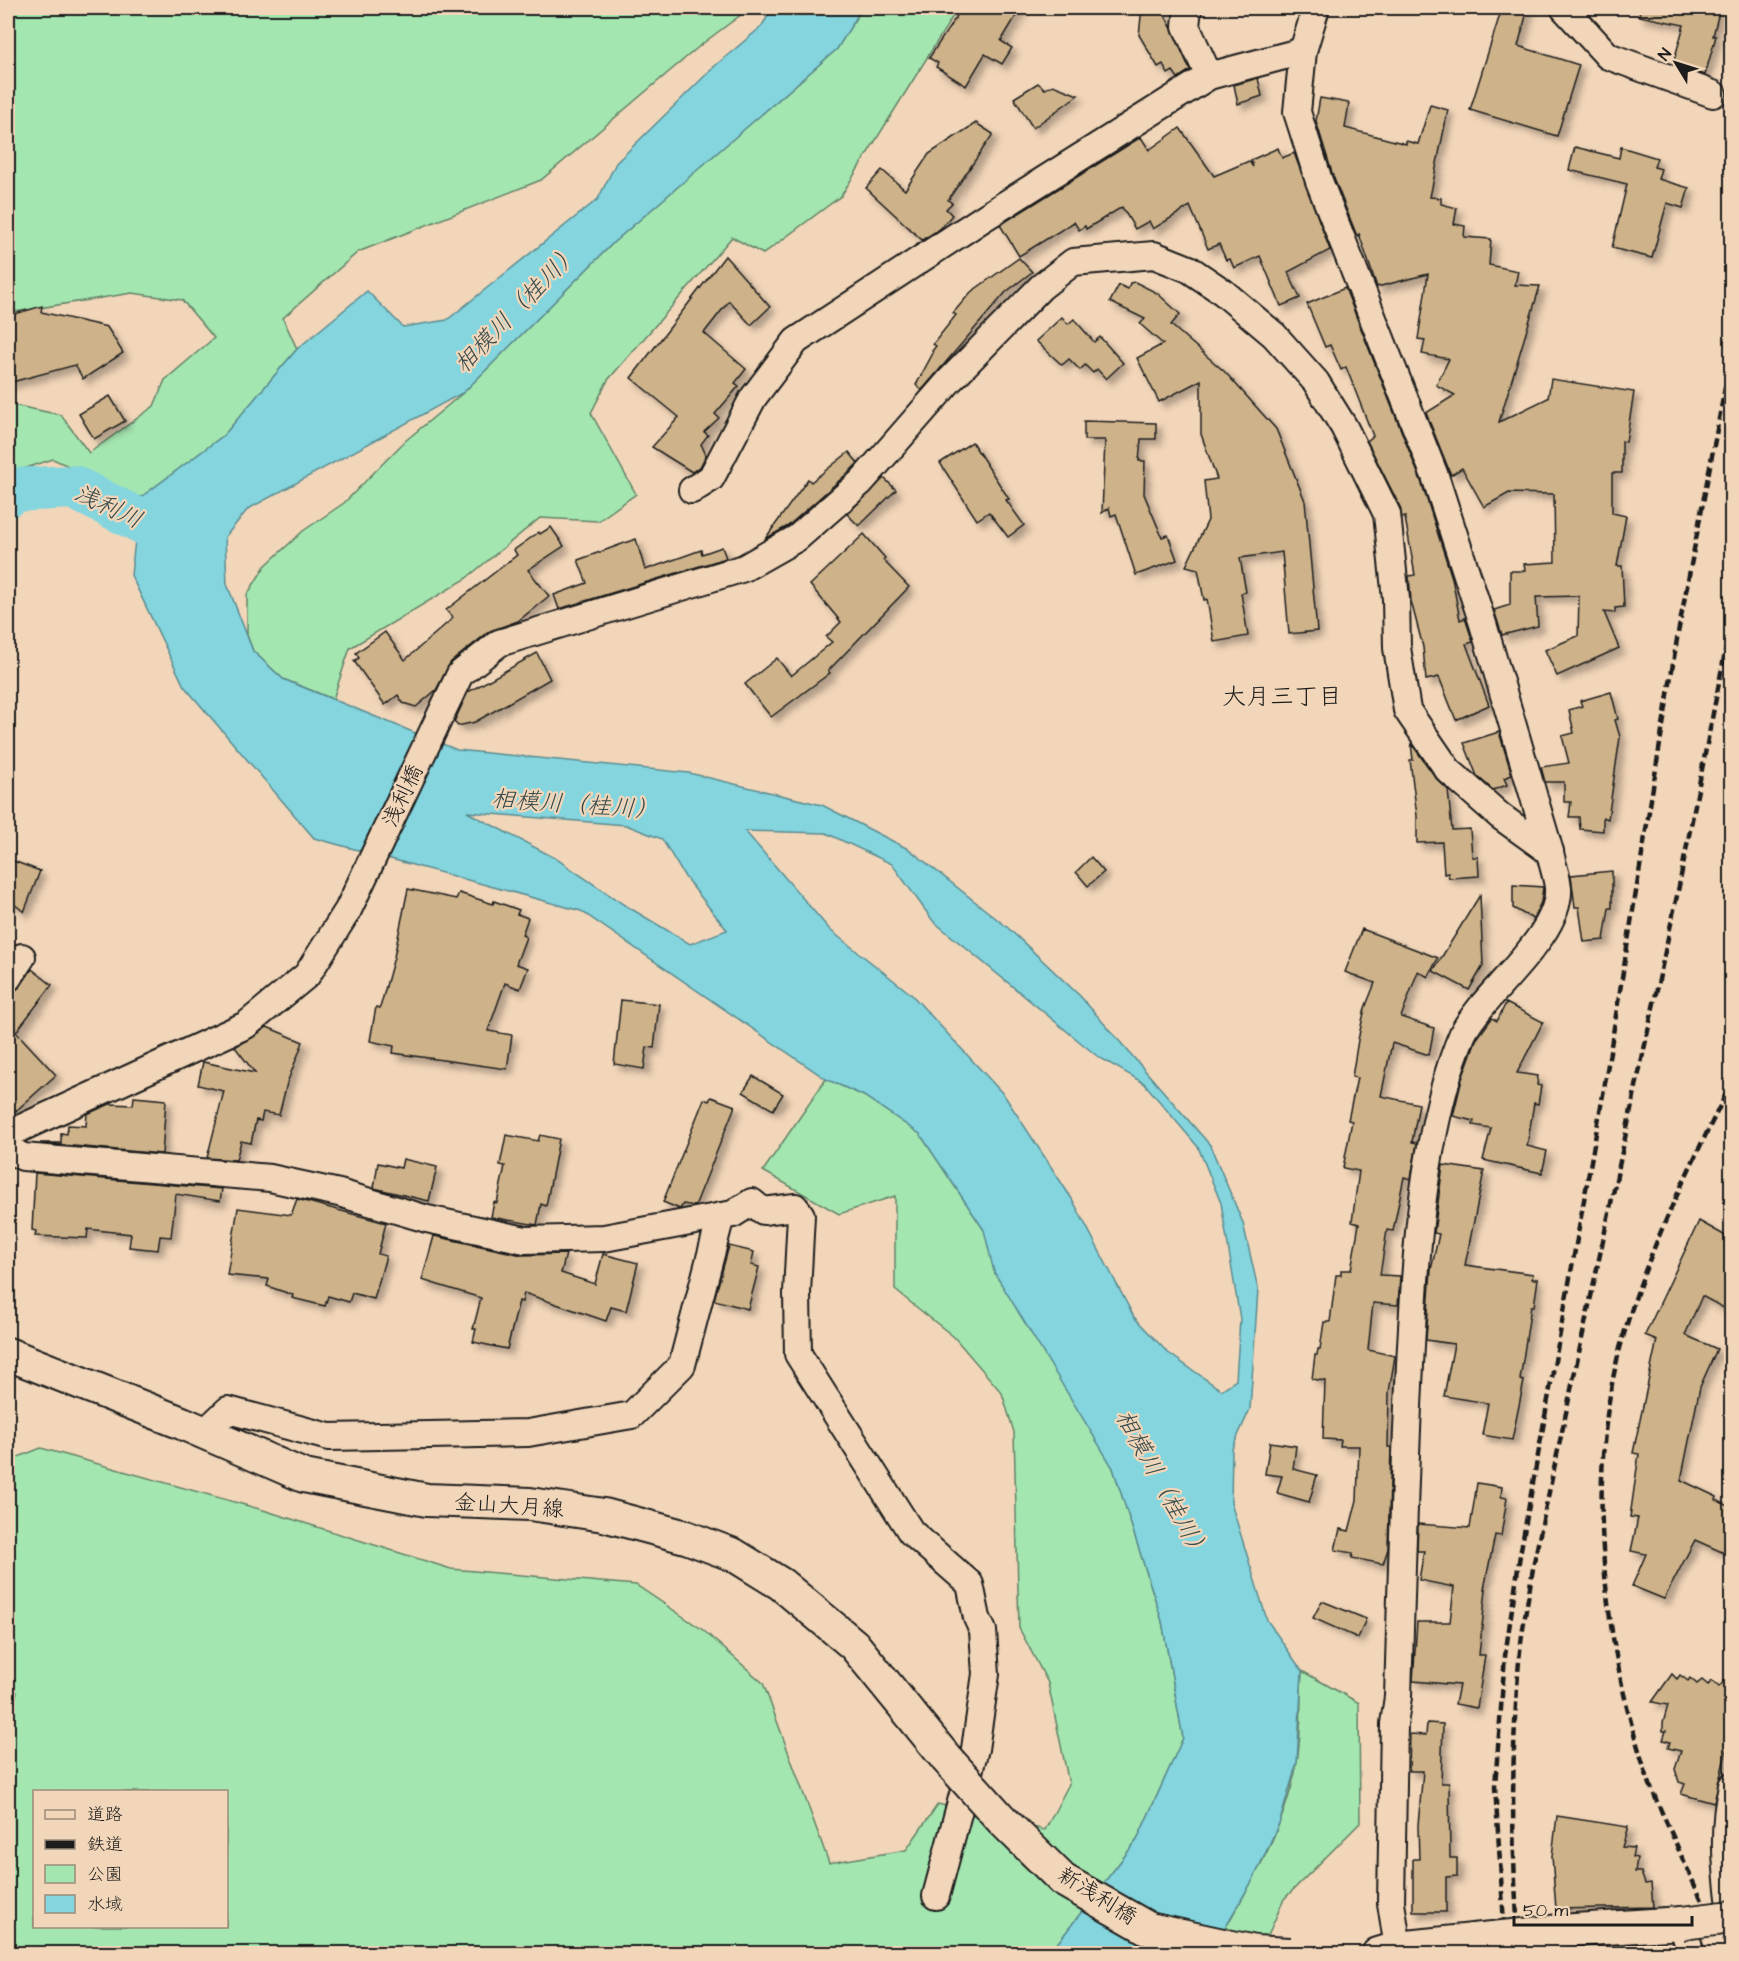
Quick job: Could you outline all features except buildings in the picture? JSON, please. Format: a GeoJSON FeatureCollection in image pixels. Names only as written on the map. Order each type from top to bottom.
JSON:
{"type":"FeatureCollection","features":[{"type":"Feature","properties":{"kind":"main road","name":"金山大月線"},"geometry":{"type":"LineString","coordinates":[[8,1354],[204,1432],[304,1476],[426,1500],[530,1504],[604,1515],[686,1537],[734,1555],[781,1584],[854,1645],[946,1758]]}},
{"type":"Feature","properties":{"kind":"main road","name":"新浅利橋"},"geometry":{"type":"LineString","coordinates":[[946,1758],[1002,1821],[1063,1880],[1130,1918],[1159,1931],[1255,1952],[1290,1953]]}},
{"type":"Feature","properties":{"kind":"main road"},"geometry":{"type":"LineString","coordinates":[[1393,1952],[1473,1940],[1560,1931],[1682,1923],[1731,1915]]}},
{"type":"Feature","properties":{"kind":"street"},"geometry":{"type":"LineString","coordinates":[[1188,8],[1186,26],[1209,76]]}},
{"type":"Feature","properties":{"kind":"street"},"geometry":{"type":"LineString","coordinates":[[1316,8],[1303,51],[1297,111],[1312,161],[1435,476],[1483,624],[1550,852],[1558,889],[1551,918],[1528,953],[1488,998],[1464,1032],[1451,1065],[1438,1110],[1412,1289],[1398,1697],[1394,1724],[1391,1903],[1393,1952]]}},
{"type":"Feature","properties":{"kind":"street"},"geometry":{"type":"LineString","coordinates":[[1564,8],[1608,56],[1713,94]]}},
{"type":"Feature","properties":{"kind":"street"},"geometry":{"type":"LineString","coordinates":[[692,490],[711,478],[753,398],[796,341],[1209,76],[1303,51]]}},
{"type":"Feature","properties":{"kind":"street","name":"浅利橋"},"geometry":{"type":"LineString","coordinates":[[8,1134],[246,1025],[307,975],[351,902],[460,674],[499,643],[744,568],[797,538],[861,482],[950,380],[1041,287],[1073,262],[1154,255],[1189,269],[1223,292],[1274,335],[1316,382],[1344,427],[1387,514],[1396,599],[1397,648],[1407,710],[1448,770],[1500,816],[1550,852]]}},
{"type":"Feature","properties":{"kind":"street"},"geometry":{"type":"LineString","coordinates":[[8,978],[22,957]]}},
{"type":"Feature","properties":{"kind":"street"},"geometry":{"type":"LineString","coordinates":[[8,1149],[22,1157],[270,1178],[339,1192],[427,1219],[525,1240],[604,1238],[733,1214],[752,1202],[763,1211],[795,1207],[801,1215],[797,1293],[798,1354],[911,1532],[970,1584],[977,1618],[983,1631],[986,1674],[975,1749],[936,1896]]}},
{"type":"Feature","properties":{"kind":"street"},"geometry":{"type":"LineString","coordinates":[[204,1432],[228,1410],[329,1437],[528,1433],[632,1415],[682,1365],[721,1216]]}},
{"type":"Feature","properties":{"kind":"street"},"geometry":{"type":"LineString","coordinates":[[1731,1786],[1726,1812],[1725,1854],[1731,1915]]}},
{"type":"Feature","properties":{"kind":"street"},"geometry":{"type":"LineString","coordinates":[[1682,1923],[1691,1953]]}},
{"type":"Feature","properties":{"kind":"green space"},"geometry":{"type":"Polygon","coordinates":[[[8,8],[750,8],[702,44],[541,180],[358,252],[283,318],[297,349],[224,435],[140,498],[53,459],[8,474],[8,404],[61,415],[89,453],[154,406],[165,380],[214,338],[182,300],[132,293],[8,313],[8,8]]]}},
{"type":"Feature","properties":{"kind":"green space"},"geometry":{"type":"Polygon","coordinates":[[[862,8],[958,8],[841,196],[763,254],[732,237],[608,380],[591,413],[636,494],[598,521],[540,518],[464,580],[350,648],[333,699],[283,679],[253,651],[247,635],[247,595],[265,566],[303,531],[344,503],[404,442],[464,392],[614,242],[837,49],[862,8]]]}},
{"type":"Feature","properties":{"kind":"green space"},"geometry":{"type":"Polygon","coordinates":[[[826,1079],[864,1096],[920,1134],[984,1230],[1113,1468],[1162,1621],[1183,1738],[1137,1840],[1050,1953],[8,1954],[8,1726],[17,1692],[8,1689],[8,1461],[41,1448],[263,1510],[451,1569],[636,1585],[703,1630],[763,1683],[829,1863],[906,1850],[938,1804],[1045,1830],[1069,1784],[1048,1683],[1019,1628],[1014,1432],[1002,1393],[954,1337],[895,1290],[895,1196],[839,1214],[763,1171],[826,1079]]]}},
{"type":"Feature","properties":{"kind":"green space"},"geometry":{"type":"Polygon","coordinates":[[[1302,1671],[1359,1703],[1360,1823],[1284,1899],[1260,1953],[1210,1954],[1262,1862],[1283,1813],[1299,1751],[1302,1671]]]}},
{"type":"Feature","properties":{"kind":"water","name":"相模川（桂川）"},"geometry":{"type":"Polygon","coordinates":[[[773,8],[862,8],[837,49],[614,242],[464,392],[248,509],[225,537],[227,584],[253,651],[283,679],[457,750],[689,773],[822,805],[910,850],[1007,927],[1080,996],[1210,1145],[1243,1223],[1258,1289],[1250,1409],[1232,1449],[1231,1503],[1267,1620],[1302,1671],[1297,1762],[1280,1821],[1254,1878],[1210,1953],[1050,1953],[1137,1840],[1183,1738],[1162,1621],[1113,1468],[994,1272],[984,1230],[920,1134],[864,1096],[826,1079],[581,911],[314,838],[184,686],[131,575],[140,498],[224,435],[297,349],[367,291],[403,327],[447,320],[598,199],[616,163],[716,65],[761,27],[773,8]],[[467,812],[555,858],[623,904],[690,944],[727,930],[685,877],[662,839],[626,825],[467,812]],[[745,831],[830,930],[911,994],[1004,1095],[1072,1199],[1134,1317],[1167,1352],[1221,1390],[1236,1380],[1240,1319],[1221,1203],[1198,1147],[1144,1083],[1097,1056],[933,921],[892,864],[826,833],[745,831]]]}},
{"type":"Feature","properties":{"kind":"waterway","name":"浅利川"},"geometry":{"type":"LineString","coordinates":[[8,495],[13,490],[73,487],[192,547]]}},
{"type":"Feature","properties":{"kind":"railway"},"geometry":{"type":"LineString","coordinates":[[1506,1954],[1495,1786],[1505,1656],[1520,1555],[1604,1089],[1678,633],[1732,351]]}},
{"type":"Feature","properties":{"kind":"railway"},"geometry":{"type":"LineString","coordinates":[[1520,1954],[1515,1881],[1513,1771],[1516,1698],[1524,1624],[1534,1562],[1678,891],[1732,617]]}},
{"type":"Feature","properties":{"kind":"railway"},"geometry":{"type":"LineString","coordinates":[[1732,1082],[1671,1209],[1632,1307],[1610,1393],[1604,1447],[1602,1502],[1609,1615],[1631,1723],[1652,1791],[1687,1870],[1732,1952]]}},
{"type":"Feature","properties":{"kind":"district","name":"大月三丁目"},"geometry":{"type":"Point","coordinates":[1282,697]}}]}
